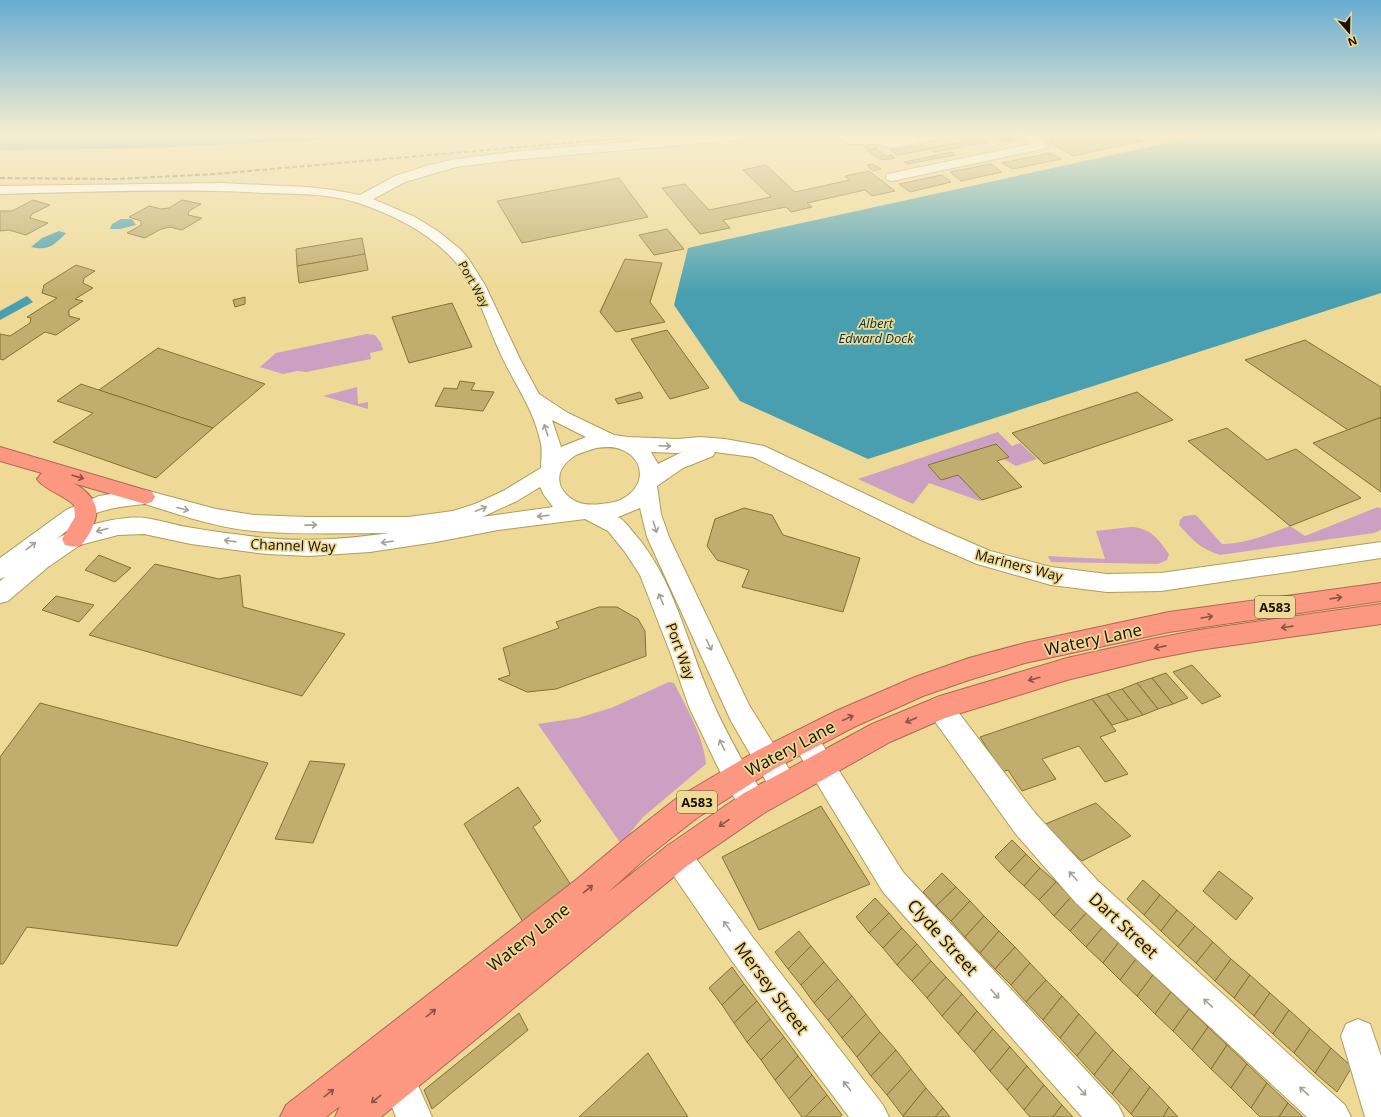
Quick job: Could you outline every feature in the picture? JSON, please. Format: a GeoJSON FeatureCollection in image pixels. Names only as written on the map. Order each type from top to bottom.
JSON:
{"type":"FeatureCollection","features":[{"type":"Feature","properties":{"kind":"highway"},"geometry":{"type":"LineString","coordinates":[[0,454],[145,497]]}},
{"type":"Feature","properties":{"kind":"highway"},"geometry":{"type":"LineString","coordinates":[[0,459],[74,492],[84,503],[85,517],[82,526],[73,539]]}},
{"type":"Feature","properties":{"kind":"highway","name":"Watery Lane"},"geometry":{"type":"LineString","coordinates":[[298,1117],[588,890],[637,847],[687,808],[737,777],[844,719],[914,688],[969,669],[1025,653],[1169,622],[1381,592]]}},
{"type":"Feature","properties":{"kind":"highway","name":"Watery Lane"},"geometry":{"type":"LineString","coordinates":[[353,1117],[677,856],[754,803],[881,733],[940,708],[1067,669],[1152,649],[1199,640],[1381,614]]}},
{"type":"Feature","properties":{"kind":"street","name":"Port Way"},"geometry":{"type":"LineString","coordinates":[[0,190],[101,188]]}},
{"type":"Feature","properties":{"kind":"street","name":"Port Way"},"geometry":{"type":"LineString","coordinates":[[264,188],[307,190],[336,194],[361,200],[397,213],[430,232],[456,253],[480,291],[529,395],[543,420],[550,441],[550,471]]}},
{"type":"Feature","properties":{"kind":"street"},"geometry":{"type":"LineString","coordinates":[[361,200],[383,188]]}},
{"type":"Feature","properties":{"kind":"street","name":"Port Way"},"geometry":{"type":"LineString","coordinates":[[529,395],[550,412],[570,423],[618,442]]}},
{"type":"Feature","properties":{"kind":"street"},"geometry":{"type":"LineString","coordinates":[[594,441],[618,442],[639,451],[648,461],[651,471],[648,485],[636,501],[623,508],[609,512],[586,512],[562,503],[554,495],[549,486],[550,471],[554,462],[564,452],[578,445],[594,441]]}},
{"type":"Feature","properties":{"kind":"street","name":"Mariners Way"},"geometry":{"type":"LineString","coordinates":[[618,442],[725,446],[757,451],[929,534],[985,558],[1051,576],[1107,583],[1160,582],[1381,550]]}},
{"type":"Feature","properties":{"kind":"street","name":"Mariners Way"},"geometry":{"type":"LineString","coordinates":[[648,485],[662,470],[682,459],[725,446]]}},
{"type":"Feature","properties":{"kind":"street","name":"Channel Way"},"geometry":{"type":"LineString","coordinates":[[0,570],[62,523],[85,509],[114,501],[145,497],[216,517],[254,523],[308,525],[408,525],[454,519],[482,509],[510,496],[550,471]]}},
{"type":"Feature","properties":{"kind":"street","name":"Port Way"},"geometry":{"type":"LineString","coordinates":[[648,485],[651,514],[658,537],[740,713],[784,786]]}},
{"type":"Feature","properties":{"kind":"street","name":"Port Way"},"geometry":{"type":"LineString","coordinates":[[586,512],[615,525],[633,546],[650,572],[682,652],[698,700],[737,777],[754,803]]}},
{"type":"Feature","properties":{"kind":"street","name":"Channel Way"},"geometry":{"type":"LineString","coordinates":[[0,594],[40,561],[73,539],[118,526],[158,528],[191,536],[266,546],[309,548],[370,544],[436,534],[498,522],[586,512]]}},
{"type":"Feature","properties":{"kind":"street","name":"Dart Street"},"geometry":{"type":"LineString","coordinates":[[940,708],[1025,823],[1088,892],[1333,1117]]}},
{"type":"Feature","properties":{"kind":"street","name":"Clyde Street"},"geometry":{"type":"LineString","coordinates":[[805,740],[893,882],[1106,1117]]}},
{"type":"Feature","properties":{"kind":"street","name":"Mersey Street"},"geometry":{"type":"LineString","coordinates":[[677,856],[743,950],[871,1117]]}},
{"type":"Feature","properties":{"kind":"street"},"geometry":{"type":"LineString","coordinates":[[1358,1036],[1381,1113]]}},
{"type":"Feature","properties":{"kind":"street"},"geometry":{"type":"LineString","coordinates":[[384,1049],[414,1117]]}},
{"type":"Feature","properties":{"kind":"shaded area"},"geometry":{"type":"Polygon","coordinates":[[[367,334],[375,335],[381,343],[383,350],[370,353],[371,359],[306,372],[297,371],[283,374],[260,367],[276,353],[367,334]]]}},
{"type":"Feature","properties":{"kind":"shaded area"},"geometry":{"type":"Polygon","coordinates":[[[357,387],[358,404],[368,402],[368,409],[323,396],[357,387]]]}},
{"type":"Feature","properties":{"kind":"shaded area"},"geometry":{"type":"Polygon","coordinates":[[[998,432],[1012,446],[1020,443],[1037,459],[1016,466],[1004,459],[1009,457],[996,444],[929,465],[941,480],[958,475],[982,500],[980,501],[929,483],[913,504],[858,479],[998,432]]]}},
{"type":"Feature","properties":{"kind":"shaded area"},"geometry":{"type":"Polygon","coordinates":[[[1378,507],[1381,509],[1381,530],[1374,533],[1220,555],[1201,546],[1179,525],[1180,520],[1184,516],[1196,515],[1222,544],[1231,544],[1257,538],[1290,526],[1305,536],[1378,507]]]}},
{"type":"Feature","properties":{"kind":"shaded area"},"geometry":{"type":"Polygon","coordinates":[[[1131,527],[1144,530],[1153,535],[1169,554],[1167,560],[1158,564],[1051,562],[1048,556],[1105,559],[1096,531],[1131,527]]]}},
{"type":"Feature","properties":{"kind":"shaded area"},"geometry":{"type":"Polygon","coordinates":[[[669,682],[674,683],[694,722],[702,743],[706,764],[643,817],[621,844],[538,724],[578,718],[611,708],[669,682]]]}},
{"type":"Feature","properties":{"kind":"water","name":"Albert Edward Dock"},"geometry":{"type":"Polygon","coordinates":[[[961,188],[1381,188],[1381,293],[868,459],[740,401],[674,305],[688,248],[961,188]]]}},
{"type":"Feature","properties":{"kind":"water"},"geometry":{"type":"Polygon","coordinates":[[[121,219],[132,219],[136,225],[120,229],[110,229],[112,224],[121,219]]]}},
{"type":"Feature","properties":{"kind":"water"},"geometry":{"type":"Polygon","coordinates":[[[59,231],[66,233],[51,246],[42,248],[31,247],[42,238],[59,231]]]}},
{"type":"Feature","properties":{"kind":"water"},"geometry":{"type":"Polygon","coordinates":[[[27,296],[33,302],[0,320],[0,311],[27,296]]]}},
{"type":"Feature","properties":{"kind":"building"},"geometry":{"type":"Polygon","coordinates":[[[565,188],[627,188],[648,217],[522,243],[497,201],[565,188]]]}},
{"type":"Feature","properties":{"kind":"building"},"geometry":{"type":"Polygon","coordinates":[[[662,188],[689,188],[709,210],[771,197],[762,188],[791,188],[795,192],[813,188],[891,188],[895,191],[872,196],[865,190],[807,203],[812,207],[791,212],[786,207],[723,220],[730,228],[700,234],[662,188]]]}},
{"type":"Feature","properties":{"kind":"building"},"geometry":{"type":"Polygon","coordinates":[[[905,188],[926,188],[910,192],[905,188]]]}},
{"type":"Feature","properties":{"kind":"building"},"geometry":{"type":"Polygon","coordinates":[[[33,200],[50,205],[32,214],[30,218],[48,223],[26,235],[9,230],[0,231],[0,211],[12,211],[33,200]]]}},
{"type":"Feature","properties":{"kind":"building"},"geometry":{"type":"Polygon","coordinates":[[[182,200],[201,204],[189,211],[188,215],[202,218],[182,230],[170,227],[161,229],[145,238],[127,233],[141,225],[141,221],[129,217],[149,206],[161,209],[169,208],[182,200]]]}},
{"type":"Feature","properties":{"kind":"building"},"geometry":{"type":"Polygon","coordinates":[[[667,229],[684,249],[654,255],[639,235],[667,229]]]}},
{"type":"Feature","properties":{"kind":"building"},"geometry":{"type":"Polygon","coordinates":[[[362,238],[365,254],[297,266],[296,249],[362,238]]]}},
{"type":"Feature","properties":{"kind":"building"},"geometry":{"type":"Polygon","coordinates":[[[365,254],[368,270],[299,283],[297,266],[365,254]]]}},
{"type":"Feature","properties":{"kind":"building"},"geometry":{"type":"Polygon","coordinates":[[[625,259],[662,263],[650,302],[665,322],[616,332],[600,312],[625,259]]]}},
{"type":"Feature","properties":{"kind":"building"},"geometry":{"type":"Polygon","coordinates":[[[76,265],[95,271],[84,278],[83,283],[93,288],[75,299],[83,301],[69,310],[69,316],[80,319],[56,335],[45,332],[3,360],[0,359],[0,334],[10,336],[30,323],[31,318],[27,317],[57,298],[42,293],[44,285],[76,265]]]}},
{"type":"Feature","properties":{"kind":"building"},"geometry":{"type":"Polygon","coordinates":[[[245,297],[245,304],[235,307],[233,300],[245,297]]]}},
{"type":"Feature","properties":{"kind":"building"},"geometry":{"type":"Polygon","coordinates":[[[452,303],[472,347],[409,363],[392,317],[452,303]]]}},
{"type":"Feature","properties":{"kind":"building"},"geometry":{"type":"Polygon","coordinates":[[[667,330],[709,388],[670,399],[631,339],[667,330]]]}},
{"type":"Feature","properties":{"kind":"building"},"geometry":{"type":"Polygon","coordinates":[[[1305,340],[1381,387],[1381,417],[1348,430],[1245,360],[1305,340]]]}},
{"type":"Feature","properties":{"kind":"building"},"geometry":{"type":"Polygon","coordinates":[[[158,348],[265,384],[213,428],[99,390],[158,348]]]}},
{"type":"Feature","properties":{"kind":"building"},"geometry":{"type":"Polygon","coordinates":[[[460,381],[475,383],[471,390],[494,392],[483,411],[435,406],[444,388],[457,389],[460,381]]]}},
{"type":"Feature","properties":{"kind":"building"},"geometry":{"type":"Polygon","coordinates":[[[81,384],[213,428],[156,478],[53,442],[93,413],[57,401],[81,384]]]}},
{"type":"Feature","properties":{"kind":"building"},"geometry":{"type":"Polygon","coordinates":[[[640,392],[643,398],[618,404],[615,399],[640,392]]]}},
{"type":"Feature","properties":{"kind":"building"},"geometry":{"type":"Polygon","coordinates":[[[1137,392],[1173,420],[1044,464],[1012,433],[1137,392]]]}},
{"type":"Feature","properties":{"kind":"building"},"geometry":{"type":"Polygon","coordinates":[[[1379,418],[1381,419],[1381,492],[1313,443],[1379,418]]]}},
{"type":"Feature","properties":{"kind":"building"},"geometry":{"type":"Polygon","coordinates":[[[1227,428],[1267,460],[1296,449],[1361,498],[1290,526],[1188,441],[1227,428]]]}},
{"type":"Feature","properties":{"kind":"building"},"geometry":{"type":"Polygon","coordinates":[[[996,444],[1009,457],[997,461],[1022,487],[982,500],[958,475],[941,480],[928,465],[996,444]]]}},
{"type":"Feature","properties":{"kind":"building"},"geometry":{"type":"Polygon","coordinates":[[[744,508],[772,515],[783,535],[860,558],[843,612],[742,587],[749,570],[717,560],[707,546],[715,519],[744,508]]]}},
{"type":"Feature","properties":{"kind":"building"},"geometry":{"type":"Polygon","coordinates":[[[99,555],[131,568],[115,582],[85,570],[99,555]]]}},
{"type":"Feature","properties":{"kind":"building"},"geometry":{"type":"Polygon","coordinates":[[[155,564],[219,579],[240,575],[243,607],[345,634],[302,696],[89,635],[155,564]]]}},
{"type":"Feature","properties":{"kind":"building"},"geometry":{"type":"Polygon","coordinates":[[[56,596],[94,605],[79,622],[42,610],[56,596]]]}},
{"type":"Feature","properties":{"kind":"building"},"geometry":{"type":"Polygon","coordinates":[[[599,607],[617,607],[638,619],[645,631],[646,656],[556,689],[527,692],[498,679],[510,675],[503,648],[559,628],[556,622],[599,607]]]}},
{"type":"Feature","properties":{"kind":"building"},"geometry":{"type":"Polygon","coordinates":[[[1192,665],[1221,696],[1202,704],[1173,672],[1192,665]]]}},
{"type":"Feature","properties":{"kind":"building"},"geometry":{"type":"Polygon","coordinates":[[[1166,673],[1188,698],[1173,704],[1152,678],[1166,673]]]}},
{"type":"Feature","properties":{"kind":"building"},"geometry":{"type":"Polygon","coordinates":[[[1152,678],[1173,704],[1158,709],[1137,683],[1152,678]]]}},
{"type":"Feature","properties":{"kind":"building"},"geometry":{"type":"Polygon","coordinates":[[[1137,683],[1158,709],[1143,715],[1122,689],[1137,683]]]}},
{"type":"Feature","properties":{"kind":"building"},"geometry":{"type":"Polygon","coordinates":[[[1122,689],[1143,715],[1128,720],[1107,694],[1122,689]]]}},
{"type":"Feature","properties":{"kind":"building"},"geometry":{"type":"Polygon","coordinates":[[[1107,694],[1128,720],[1112,725],[1092,699],[1107,694]]]}},
{"type":"Feature","properties":{"kind":"building"},"geometry":{"type":"Polygon","coordinates":[[[1092,699],[1116,731],[1100,737],[1128,774],[1105,782],[1079,746],[1042,759],[1056,779],[1022,791],[1008,770],[1002,772],[980,737],[1092,699]]]}},
{"type":"Feature","properties":{"kind":"building"},"geometry":{"type":"Polygon","coordinates":[[[40,703],[268,763],[177,946],[27,927],[3,964],[0,964],[0,757],[40,703]]]}},
{"type":"Feature","properties":{"kind":"building"},"geometry":{"type":"Polygon","coordinates":[[[310,761],[345,764],[313,843],[275,839],[310,761]]]}},
{"type":"Feature","properties":{"kind":"building"},"geometry":{"type":"Polygon","coordinates":[[[518,787],[541,821],[533,827],[571,885],[523,922],[464,824],[518,787]]]}},
{"type":"Feature","properties":{"kind":"building"},"geometry":{"type":"Polygon","coordinates":[[[1096,803],[1131,836],[1082,861],[1043,825],[1096,803]]]}},
{"type":"Feature","properties":{"kind":"building"},"geometry":{"type":"Polygon","coordinates":[[[821,806],[870,884],[759,930],[722,857],[821,806]]]}},
{"type":"Feature","properties":{"kind":"building"},"geometry":{"type":"Polygon","coordinates":[[[1012,840],[1026,854],[1009,872],[995,857],[1012,840]]]}},
{"type":"Feature","properties":{"kind":"building"},"geometry":{"type":"Polygon","coordinates":[[[1026,854],[1040,868],[1024,886],[1009,872],[1026,854]]]}},
{"type":"Feature","properties":{"kind":"building"},"geometry":{"type":"Polygon","coordinates":[[[1040,868],[1056,882],[1039,900],[1024,886],[1040,868]]]}},
{"type":"Feature","properties":{"kind":"building"},"geometry":{"type":"Polygon","coordinates":[[[1219,871],[1253,898],[1236,920],[1203,891],[1219,871]]]}},
{"type":"Feature","properties":{"kind":"building"},"geometry":{"type":"Polygon","coordinates":[[[942,873],[956,887],[936,906],[923,892],[942,873]]]}},
{"type":"Feature","properties":{"kind":"building"},"geometry":{"type":"Polygon","coordinates":[[[1143,880],[1160,895],[1144,915],[1127,899],[1143,880]]]}},
{"type":"Feature","properties":{"kind":"building"},"geometry":{"type":"Polygon","coordinates":[[[1056,882],[1071,897],[1054,916],[1039,900],[1056,882]]]}},
{"type":"Feature","properties":{"kind":"building"},"geometry":{"type":"Polygon","coordinates":[[[956,887],[970,901],[951,921],[936,906],[956,887]]]}},
{"type":"Feature","properties":{"kind":"building"},"geometry":{"type":"Polygon","coordinates":[[[1160,895],[1177,910],[1161,931],[1144,915],[1160,895]]]}},
{"type":"Feature","properties":{"kind":"building"},"geometry":{"type":"Polygon","coordinates":[[[1071,897],[1087,912],[1070,931],[1054,916],[1071,897]]]}},
{"type":"Feature","properties":{"kind":"building"},"geometry":{"type":"Polygon","coordinates":[[[875,898],[889,913],[869,933],[856,917],[875,898]]]}},
{"type":"Feature","properties":{"kind":"building"},"geometry":{"type":"Polygon","coordinates":[[[970,901],[984,916],[965,937],[951,921],[970,901]]]}},
{"type":"Feature","properties":{"kind":"building"},"geometry":{"type":"Polygon","coordinates":[[[1177,910],[1195,926],[1178,947],[1161,931],[1177,910]]]}},
{"type":"Feature","properties":{"kind":"building"},"geometry":{"type":"Polygon","coordinates":[[[1087,912],[1103,927],[1086,947],[1070,931],[1087,912]]]}},
{"type":"Feature","properties":{"kind":"building"},"geometry":{"type":"Polygon","coordinates":[[[889,913],[902,928],[883,948],[869,933],[889,913]]]}},
{"type":"Feature","properties":{"kind":"building"},"geometry":{"type":"Polygon","coordinates":[[[984,916],[999,931],[980,953],[965,937],[984,916]]]}},
{"type":"Feature","properties":{"kind":"building"},"geometry":{"type":"Polygon","coordinates":[[[1195,926],[1213,942],[1196,963],[1178,947],[1195,926]]]}},
{"type":"Feature","properties":{"kind":"building"},"geometry":{"type":"Polygon","coordinates":[[[1103,927],[1119,942],[1103,963],[1086,947],[1103,927]]]}},
{"type":"Feature","properties":{"kind":"building"},"geometry":{"type":"Polygon","coordinates":[[[902,928],[917,944],[897,965],[883,948],[902,928]]]}},
{"type":"Feature","properties":{"kind":"building"},"geometry":{"type":"Polygon","coordinates":[[[799,931],[811,946],[788,969],[775,952],[799,931]]]}},
{"type":"Feature","properties":{"kind":"building"},"geometry":{"type":"Polygon","coordinates":[[[999,931],[1015,947],[995,969],[980,953],[999,931]]]}},
{"type":"Feature","properties":{"kind":"building"},"geometry":{"type":"Polygon","coordinates":[[[1119,942],[1136,959],[1120,980],[1103,963],[1119,942]]]}},
{"type":"Feature","properties":{"kind":"building"},"geometry":{"type":"Polygon","coordinates":[[[1213,942],[1231,959],[1215,981],[1196,963],[1213,942]]]}},
{"type":"Feature","properties":{"kind":"building"},"geometry":{"type":"Polygon","coordinates":[[[917,944],[931,961],[912,981],[897,965],[917,944]]]}},
{"type":"Feature","properties":{"kind":"building"},"geometry":{"type":"Polygon","coordinates":[[[811,946],[824,962],[801,985],[788,969],[811,946]]]}},
{"type":"Feature","properties":{"kind":"building"},"geometry":{"type":"Polygon","coordinates":[[[1015,947],[1030,963],[1011,985],[995,969],[1015,947]]]}},
{"type":"Feature","properties":{"kind":"building"},"geometry":{"type":"Polygon","coordinates":[[[1136,959],[1153,975],[1137,996],[1120,980],[1136,959]]]}},
{"type":"Feature","properties":{"kind":"building"},"geometry":{"type":"Polygon","coordinates":[[[1231,959],[1250,975],[1234,998],[1215,981],[1231,959]]]}},
{"type":"Feature","properties":{"kind":"building"},"geometry":{"type":"Polygon","coordinates":[[[931,961],[946,977],[927,998],[912,981],[931,961]]]}},
{"type":"Feature","properties":{"kind":"building"},"geometry":{"type":"Polygon","coordinates":[[[824,962],[838,979],[814,1003],[801,985],[824,962]]]}},
{"type":"Feature","properties":{"kind":"building"},"geometry":{"type":"Polygon","coordinates":[[[1030,963],[1046,980],[1026,1002],[1011,985],[1030,963]]]}},
{"type":"Feature","properties":{"kind":"building"},"geometry":{"type":"Polygon","coordinates":[[[732,967],[744,984],[722,1005],[709,988],[732,967]]]}},
{"type":"Feature","properties":{"kind":"building"},"geometry":{"type":"Polygon","coordinates":[[[1153,975],[1171,992],[1155,1014],[1137,996],[1153,975]]]}},
{"type":"Feature","properties":{"kind":"building"},"geometry":{"type":"Polygon","coordinates":[[[1250,975],[1270,993],[1254,1016],[1234,998],[1250,975]]]}},
{"type":"Feature","properties":{"kind":"building"},"geometry":{"type":"Polygon","coordinates":[[[946,977],[962,994],[942,1016],[927,998],[946,977]]]}},
{"type":"Feature","properties":{"kind":"building"},"geometry":{"type":"Polygon","coordinates":[[[838,979],[852,996],[828,1020],[814,1003],[838,979]]]}},
{"type":"Feature","properties":{"kind":"building"},"geometry":{"type":"Polygon","coordinates":[[[1046,980],[1062,996],[1043,1020],[1026,1002],[1046,980]]]}},
{"type":"Feature","properties":{"kind":"building"},"geometry":{"type":"Polygon","coordinates":[[[744,984],[757,1001],[734,1023],[722,1005],[744,984]]]}},
{"type":"Feature","properties":{"kind":"building"},"geometry":{"type":"Polygon","coordinates":[[[1171,992],[1189,1009],[1173,1031],[1155,1014],[1171,992]]]}},
{"type":"Feature","properties":{"kind":"building"},"geometry":{"type":"Polygon","coordinates":[[[1270,993],[1289,1010],[1273,1034],[1254,1016],[1270,993]]]}},
{"type":"Feature","properties":{"kind":"building"},"geometry":{"type":"Polygon","coordinates":[[[962,994],[977,1011],[958,1034],[942,1016],[962,994]]]}},
{"type":"Feature","properties":{"kind":"building"},"geometry":{"type":"Polygon","coordinates":[[[852,996],[866,1014],[842,1038],[828,1020],[852,996]]]}},
{"type":"Feature","properties":{"kind":"building"},"geometry":{"type":"Polygon","coordinates":[[[1062,996],[1079,1014],[1060,1038],[1043,1020],[1062,996]]]}},
{"type":"Feature","properties":{"kind":"building"},"geometry":{"type":"Polygon","coordinates":[[[757,1001],[770,1019],[747,1042],[734,1023],[757,1001]]]}},
{"type":"Feature","properties":{"kind":"building"},"geometry":{"type":"Polygon","coordinates":[[[1189,1009],[1208,1027],[1192,1050],[1173,1031],[1189,1009]]]}},
{"type":"Feature","properties":{"kind":"building"},"geometry":{"type":"Polygon","coordinates":[[[1289,1010],[1310,1029],[1294,1053],[1273,1034],[1289,1010]]]}},
{"type":"Feature","properties":{"kind":"building"},"geometry":{"type":"Polygon","coordinates":[[[977,1011],[993,1029],[974,1052],[958,1034],[977,1011]]]}},
{"type":"Feature","properties":{"kind":"building"},"geometry":{"type":"Polygon","coordinates":[[[519,1013],[528,1030],[432,1109],[424,1090],[519,1013]]]}},
{"type":"Feature","properties":{"kind":"building"},"geometry":{"type":"Polygon","coordinates":[[[866,1014],[880,1032],[857,1057],[842,1038],[866,1014]]]}},
{"type":"Feature","properties":{"kind":"building"},"geometry":{"type":"Polygon","coordinates":[[[1079,1014],[1096,1032],[1077,1056],[1060,1038],[1079,1014]]]}},
{"type":"Feature","properties":{"kind":"building"},"geometry":{"type":"Polygon","coordinates":[[[770,1019],[784,1037],[761,1060],[747,1042],[770,1019]]]}},
{"type":"Feature","properties":{"kind":"building"},"geometry":{"type":"Polygon","coordinates":[[[1208,1027],[1227,1045],[1211,1069],[1192,1050],[1208,1027]]]}},
{"type":"Feature","properties":{"kind":"building"},"geometry":{"type":"Polygon","coordinates":[[[993,1029],[1010,1047],[990,1071],[974,1052],[993,1029]]]}},
{"type":"Feature","properties":{"kind":"building"},"geometry":{"type":"Polygon","coordinates":[[[1310,1029],[1331,1048],[1315,1073],[1294,1053],[1310,1029]]]}},
{"type":"Feature","properties":{"kind":"building"},"geometry":{"type":"Polygon","coordinates":[[[880,1032],[896,1050],[871,1076],[857,1057],[880,1032]]]}},
{"type":"Feature","properties":{"kind":"building"},"geometry":{"type":"Polygon","coordinates":[[[1096,1032],[1113,1050],[1094,1075],[1077,1056],[1096,1032]]]}},
{"type":"Feature","properties":{"kind":"building"},"geometry":{"type":"Polygon","coordinates":[[[784,1037],[798,1056],[775,1080],[761,1060],[784,1037]]]}},
{"type":"Feature","properties":{"kind":"building"},"geometry":{"type":"Polygon","coordinates":[[[1227,1045],[1247,1064],[1231,1088],[1211,1069],[1227,1045]]]}},
{"type":"Feature","properties":{"kind":"building"},"geometry":{"type":"Polygon","coordinates":[[[1010,1047],[1027,1066],[1007,1090],[990,1071],[1010,1047]]]}},
{"type":"Feature","properties":{"kind":"building"},"geometry":{"type":"Polygon","coordinates":[[[1331,1048],[1352,1067],[1337,1092],[1315,1073],[1331,1048]]]}},
{"type":"Feature","properties":{"kind":"building"},"geometry":{"type":"Polygon","coordinates":[[[896,1050],[911,1069],[887,1095],[871,1076],[896,1050]]]}},
{"type":"Feature","properties":{"kind":"building"},"geometry":{"type":"Polygon","coordinates":[[[1113,1050],[1131,1068],[1112,1094],[1094,1075],[1113,1050]]]}},
{"type":"Feature","properties":{"kind":"building"},"geometry":{"type":"Polygon","coordinates":[[[648,1053],[688,1117],[579,1117],[648,1053]]]}},
{"type":"Feature","properties":{"kind":"building"},"geometry":{"type":"Polygon","coordinates":[[[798,1056],[812,1075],[789,1099],[775,1080],[798,1056]]]}},
{"type":"Feature","properties":{"kind":"building"},"geometry":{"type":"Polygon","coordinates":[[[1247,1064],[1267,1083],[1251,1108],[1231,1088],[1247,1064]]]}},
{"type":"Feature","properties":{"kind":"building"},"geometry":{"type":"Polygon","coordinates":[[[1027,1066],[1044,1085],[1024,1110],[1007,1090],[1027,1066]]]}},
{"type":"Feature","properties":{"kind":"building"},"geometry":{"type":"Polygon","coordinates":[[[1131,1068],[1150,1087],[1131,1114],[1112,1094],[1131,1068]]]}},
{"type":"Feature","properties":{"kind":"building"},"geometry":{"type":"Polygon","coordinates":[[[911,1069],[926,1088],[903,1116],[887,1095],[911,1069]]]}},
{"type":"Feature","properties":{"kind":"building"},"geometry":{"type":"Polygon","coordinates":[[[812,1075],[827,1095],[805,1117],[802,1117],[789,1099],[812,1075]]]}},
{"type":"Feature","properties":{"kind":"building"},"geometry":{"type":"Polygon","coordinates":[[[1267,1083],[1288,1103],[1279,1117],[1260,1117],[1251,1108],[1267,1083]]]}},
{"type":"Feature","properties":{"kind":"building"},"geometry":{"type":"Polygon","coordinates":[[[1044,1085],[1062,1105],[1053,1117],[1030,1117],[1024,1110],[1044,1085]]]}},
{"type":"Feature","properties":{"kind":"building"},"geometry":{"type":"Polygon","coordinates":[[[1150,1087],[1169,1107],[1163,1117],[1134,1117],[1131,1114],[1150,1087]]]}},
{"type":"Feature","properties":{"kind":"building"},"geometry":{"type":"Polygon","coordinates":[[[926,1088],[943,1108],[935,1117],[904,1117],[903,1116],[926,1088]]]}},
{"type":"Feature","properties":{"kind":"building"},"geometry":{"type":"Polygon","coordinates":[[[827,1095],[842,1115],[840,1117],[805,1117],[827,1095]]]}},
{"type":"Feature","properties":{"kind":"building"},"geometry":{"type":"Polygon","coordinates":[[[1288,1103],[1303,1117],[1279,1117],[1288,1103]]]}},
{"type":"Feature","properties":{"kind":"building"},"geometry":{"type":"Polygon","coordinates":[[[1062,1105],[1073,1117],[1053,1117],[1062,1105]]]}},
{"type":"Feature","properties":{"kind":"building"},"geometry":{"type":"Polygon","coordinates":[[[1169,1107],[1178,1117],[1163,1117],[1169,1107]]]}},
{"type":"Feature","properties":{"kind":"building"},"geometry":{"type":"Polygon","coordinates":[[[943,1108],[950,1117],[935,1117],[943,1108]]]}}]}
